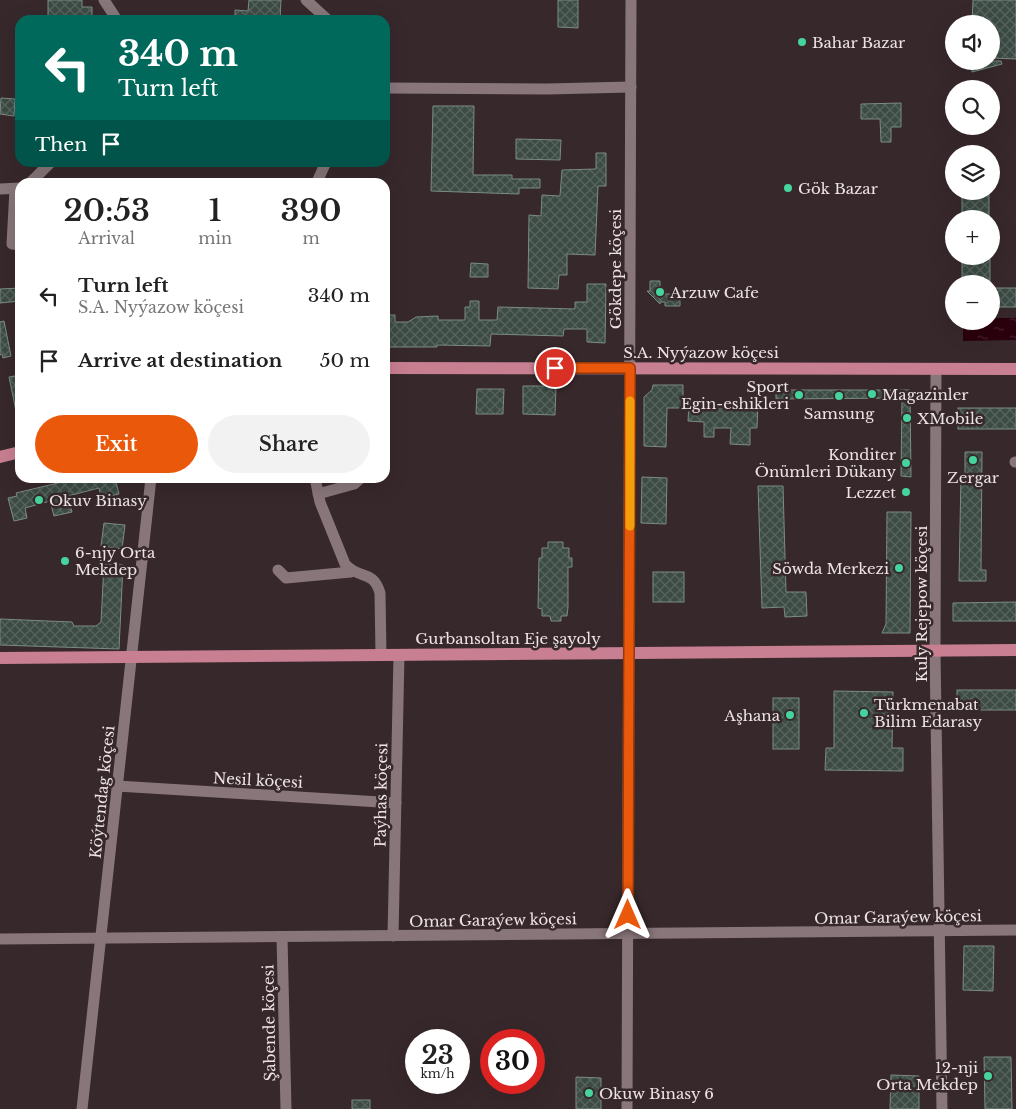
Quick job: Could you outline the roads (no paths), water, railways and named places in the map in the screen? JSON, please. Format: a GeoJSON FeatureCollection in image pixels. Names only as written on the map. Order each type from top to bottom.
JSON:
{"type":"FeatureCollection","features":[{"type":"Feature","properties":{"kind":"main road","name":"S.A. Nyýazow köçesi"},"geometry":{"type":"LineString","coordinates":[[390,368],[1016,369]]}},
{"type":"Feature","properties":{"kind":"main road"},"geometry":{"type":"LineString","coordinates":[[0,457],[15,453]]}},
{"type":"Feature","properties":{"kind":"main road","name":"Gurbansoltan Eje şayoly"},"geometry":{"type":"LineString","coordinates":[[0,658],[1016,650]]}},
{"type":"Feature","properties":{"kind":"street"},"geometry":{"type":"LineString","coordinates":[[104,0],[114,15]]}},
{"type":"Feature","properties":{"kind":"street"},"geometry":{"type":"LineString","coordinates":[[306,0],[322,15]]}},
{"type":"Feature","properties":{"kind":"street","name":"Gökdepe köçesi"},"geometry":{"type":"LineString","coordinates":[[627,1109],[631,0]]}},
{"type":"Feature","properties":{"kind":"street"},"geometry":{"type":"LineString","coordinates":[[390,88],[546,89],[631,87]]}},
{"type":"Feature","properties":{"kind":"street"},"geometry":{"type":"LineString","coordinates":[[35,178],[46,167]]}},
{"type":"Feature","properties":{"kind":"street"},"geometry":{"type":"LineString","coordinates":[[0,189],[15,188]]}},
{"type":"Feature","properties":{"kind":"street"},"geometry":{"type":"LineString","coordinates":[[15,216],[12,244],[15,244]]}},
{"type":"Feature","properties":{"kind":"street","name":"Kuly Rejepow köçesi"},"geometry":{"type":"LineString","coordinates":[[936,369],[935,651],[942,1109]]}},
{"type":"Feature","properties":{"kind":"street","name":"Köýtendag köçesi"},"geometry":{"type":"LineString","coordinates":[[82,1109],[150,483]]}},
{"type":"Feature","properties":{"kind":"street"},"geometry":{"type":"LineString","coordinates":[[316,483],[329,527],[345,564],[351,572]]}},
{"type":"Feature","properties":{"kind":"street"},"geometry":{"type":"LineString","coordinates":[[318,494],[355,483]]}},
{"type":"Feature","properties":{"kind":"street"},"geometry":{"type":"LineString","coordinates":[[278,570],[286,578],[298,579],[351,572],[369,576],[378,585],[380,593],[381,655]]}},
{"type":"Feature","properties":{"kind":"street","name":"Paýhas köçesi"},"geometry":{"type":"LineString","coordinates":[[393,936],[399,655]]}},
{"type":"Feature","properties":{"kind":"street","name":"Nesil köçesi"},"geometry":{"type":"LineString","coordinates":[[117,786],[396,803]]}},
{"type":"Feature","properties":{"kind":"street","name":"Omar Garaýew köçesi"},"geometry":{"type":"LineString","coordinates":[[0,939],[1016,930]]}},
{"type":"Feature","properties":{"kind":"street","name":"Şabende köçesi"},"geometry":{"type":"LineString","coordinates":[[282,937],[286,1109]]}},
{"type":"Feature","properties":{"kind":"water"},"geometry":{"type":"Polygon","coordinates":[[[1000,318],[1016,318],[1016,340],[963,341],[963,330],[1000,330],[1000,318]]]}},
{"type":"Feature","properties":{"kind":"place","name":"Bahar Bazar"},"geometry":{"type":"Point","coordinates":[802,42]}},
{"type":"Feature","properties":{"kind":"place","name":"Gök Bazar"},"geometry":{"type":"Point","coordinates":[788,188]}},
{"type":"Feature","properties":{"kind":"place","name":"Arzuw Cafe"},"geometry":{"type":"Point","coordinates":[660,292]}},
{"type":"Feature","properties":{"kind":"place","name":"Magazinler"},"geometry":{"type":"Point","coordinates":[872,394]}},
{"type":"Feature","properties":{"kind":"place","name":"Sport Egin-eshikleri"},"geometry":{"type":"Point","coordinates":[799,395]}},
{"type":"Feature","properties":{"kind":"place","name":"Samsung"},"geometry":{"type":"Point","coordinates":[839,396]}},
{"type":"Feature","properties":{"kind":"place","name":"XMobile"},"geometry":{"type":"Point","coordinates":[907,418]}},
{"type":"Feature","properties":{"kind":"place","name":"Zergar"},"geometry":{"type":"Point","coordinates":[973,460]}},
{"type":"Feature","properties":{"kind":"place","name":"Konditer Önümleri Dükany"},"geometry":{"type":"Point","coordinates":[906,463]}},
{"type":"Feature","properties":{"kind":"place","name":"Lezzet"},"geometry":{"type":"Point","coordinates":[906,492]}},
{"type":"Feature","properties":{"kind":"place","name":"Okuv Binasy"},"geometry":{"type":"Point","coordinates":[39,500]}},
{"type":"Feature","properties":{"kind":"place","name":"6-njy Orta Mekdep"},"geometry":{"type":"Point","coordinates":[65,561]}},
{"type":"Feature","properties":{"kind":"place","name":"Söwda Merkezi"},"geometry":{"type":"Point","coordinates":[899,568]}},
{"type":"Feature","properties":{"kind":"place","name":"Türkmenabat Bilim Edarasy"},"geometry":{"type":"Point","coordinates":[864,713]}},
{"type":"Feature","properties":{"kind":"place","name":"Aşhana"},"geometry":{"type":"Point","coordinates":[790,715]}},
{"type":"Feature","properties":{"kind":"place","name":"12-nji Orta Mekdep"},"geometry":{"type":"Point","coordinates":[988,1076]}},
{"type":"Feature","properties":{"kind":"place","name":"Okuw Binasy 6"},"geometry":{"type":"Point","coordinates":[589,1093]}}]}
